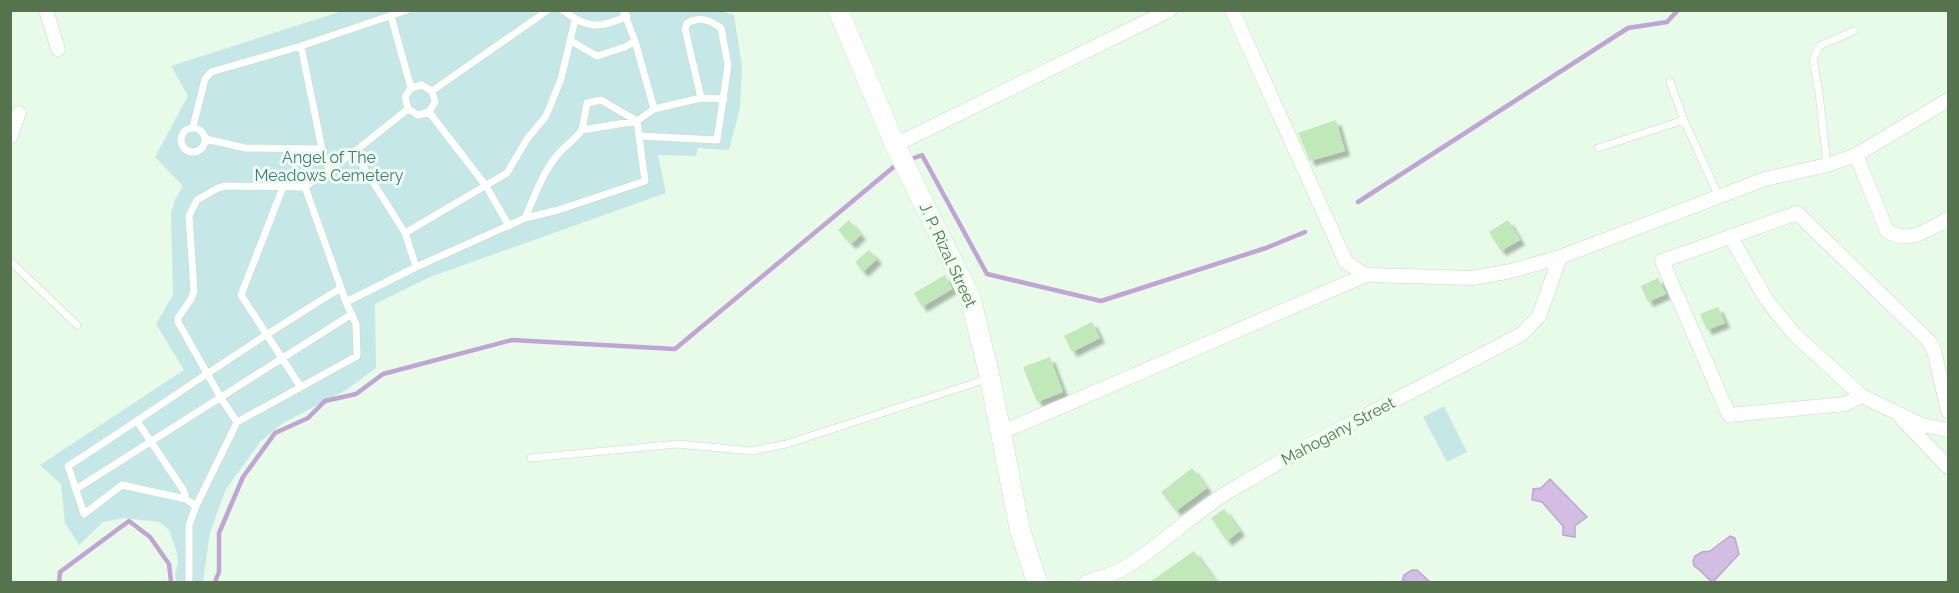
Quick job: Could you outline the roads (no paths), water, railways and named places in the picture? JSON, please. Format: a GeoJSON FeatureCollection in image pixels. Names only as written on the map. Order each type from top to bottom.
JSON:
{"type":"FeatureCollection","features":[{"type":"Feature","properties":{"kind":"main road","name":"J. P. Rizal Street"},"geometry":{"type":"LineString","coordinates":[[838,10],[895,145],[971,300],[990,378],[1020,530],[1037,582]]}},
{"type":"Feature","properties":{"kind":"street"},"geometry":{"type":"LineString","coordinates":[[46,10],[58,49]]}},
{"type":"Feature","properties":{"kind":"street"},"geometry":{"type":"LineString","coordinates":[[895,145],[1170,10]]}},
{"type":"Feature","properties":{"kind":"street"},"geometry":{"type":"LineString","coordinates":[[1232,10],[1346,262],[1366,275]]}},
{"type":"Feature","properties":{"kind":"street"},"geometry":{"type":"LineString","coordinates":[[1000,433],[1366,275],[1473,278],[1511,271],[1560,257],[1765,179],[1827,165],[1856,155],[1948,100]]}},
{"type":"Feature","properties":{"kind":"street"},"geometry":{"type":"LineString","coordinates":[[10,136],[19,113]]}},
{"type":"Feature","properties":{"kind":"street"},"geometry":{"type":"LineString","coordinates":[[1856,155],[1887,231],[1897,237],[1914,236],[1948,219]]}},
{"type":"Feature","properties":{"kind":"street"},"geometry":{"type":"LineString","coordinates":[[1862,396],[1845,404],[1729,415],[1662,261],[1797,213],[1929,341],[1934,351],[1948,411]]}},
{"type":"Feature","properties":{"kind":"street"},"geometry":{"type":"LineString","coordinates":[[1730,236],[1766,299],[1794,334],[1862,396],[1922,425],[1948,430]]}},
{"type":"Feature","properties":{"kind":"street","name":"Mahogany Street"},"geometry":{"type":"LineString","coordinates":[[1086,582],[1106,577],[1132,564],[1180,525],[1228,492],[1286,458],[1522,334],[1539,315],[1560,257]]}},
{"type":"Feature","properties":{"kind":"street"},"geometry":{"type":"LineString","coordinates":[[1894,411],[1948,467]]}},
{"type":"Feature","properties":{"kind":"lane"},"geometry":{"type":"LineString","coordinates":[[193,127],[205,79],[211,72],[407,10]]}},
{"type":"Feature","properties":{"kind":"lane"},"geometry":{"type":"LineString","coordinates":[[432,91],[549,10]]}},
{"type":"Feature","properties":{"kind":"lane"},"geometry":{"type":"LineString","coordinates":[[563,10],[575,20],[588,26],[611,24],[625,13],[654,109]]}},
{"type":"Feature","properties":{"kind":"lane"},"geometry":{"type":"LineString","coordinates":[[391,16],[411,88]]}},
{"type":"Feature","properties":{"kind":"lane"},"geometry":{"type":"LineString","coordinates":[[405,233],[507,172],[527,139],[546,116],[561,79],[575,20]]}},
{"type":"Feature","properties":{"kind":"lane"},"geometry":{"type":"LineString","coordinates":[[639,136],[717,140],[728,65],[721,28],[710,20],[693,20],[687,23],[685,29],[701,98]]}},
{"type":"Feature","properties":{"kind":"lane"},"geometry":{"type":"LineString","coordinates":[[1827,165],[1813,60],[1819,46],[1854,31]]}},
{"type":"Feature","properties":{"kind":"lane"},"geometry":{"type":"LineString","coordinates":[[571,41],[597,56],[635,41]]}},
{"type":"Feature","properties":{"kind":"lane"},"geometry":{"type":"LineString","coordinates":[[301,45],[322,149],[329,170]]}},
{"type":"Feature","properties":{"kind":"lane"},"geometry":{"type":"LineString","coordinates":[[1670,82],[1684,120],[1719,197]]}},
{"type":"Feature","properties":{"kind":"lane"},"geometry":{"type":"LineString","coordinates":[[422,85],[432,91],[435,102],[429,112],[418,115],[408,109],[405,97],[411,88],[422,85]]}},
{"type":"Feature","properties":{"kind":"lane"},"geometry":{"type":"LineString","coordinates":[[582,130],[637,121],[654,109],[701,98],[724,99]]}},
{"type":"Feature","properties":{"kind":"lane"},"geometry":{"type":"LineString","coordinates":[[525,218],[543,177],[556,156],[582,130],[587,103],[601,100],[637,121]]}},
{"type":"Feature","properties":{"kind":"lane"},"geometry":{"type":"LineString","coordinates":[[237,422],[220,398],[178,322],[178,318],[194,291],[189,216],[197,200],[218,188],[305,187],[408,109]]}},
{"type":"Feature","properties":{"kind":"lane"},"geometry":{"type":"LineString","coordinates":[[429,112],[486,186],[509,226]]}},
{"type":"Feature","properties":{"kind":"lane"},"geometry":{"type":"LineString","coordinates":[[1598,148],[1684,120]]}},
{"type":"Feature","properties":{"kind":"lane"},"geometry":{"type":"LineString","coordinates":[[346,302],[416,267],[525,218],[558,210],[645,181],[637,121]]}},
{"type":"Feature","properties":{"kind":"lane"},"geometry":{"type":"LineString","coordinates":[[193,127],[202,130],[206,139],[204,147],[198,153],[189,152],[182,147],[181,138],[185,131],[193,127]]}},
{"type":"Feature","properties":{"kind":"lane"},"geometry":{"type":"LineString","coordinates":[[206,139],[245,148],[322,149]]}},
{"type":"Feature","properties":{"kind":"lane"},"geometry":{"type":"LineString","coordinates":[[354,152],[405,233],[416,267]]}},
{"type":"Feature","properties":{"kind":"lane"},"geometry":{"type":"LineString","coordinates":[[283,187],[241,295],[283,357],[300,387]]}},
{"type":"Feature","properties":{"kind":"lane"},"geometry":{"type":"LineString","coordinates":[[189,582],[189,525],[237,422],[357,356],[356,324],[305,187]]}},
{"type":"Feature","properties":{"kind":"lane"},"geometry":{"type":"LineString","coordinates":[[10,261],[77,326]]}},
{"type":"Feature","properties":{"kind":"lane"},"geometry":{"type":"LineString","coordinates":[[196,506],[186,500],[122,485],[84,514],[68,466],[208,375],[266,333],[341,288]]}},
{"type":"Feature","properties":{"kind":"lane"},"geometry":{"type":"LineString","coordinates":[[76,489],[352,314]]}},
{"type":"Feature","properties":{"kind":"lane"},"geometry":{"type":"LineString","coordinates":[[531,458],[678,444],[752,451],[786,444],[990,378]]}},
{"type":"Feature","properties":{"kind":"lane"},"geometry":{"type":"LineString","coordinates":[[137,421],[184,491],[186,500]]}},
{"type":"Feature","properties":{"kind":"waterway"},"geometry":{"type":"LineString","coordinates":[[1358,202],[1628,28],[1667,22],[1678,10]]}},
{"type":"Feature","properties":{"kind":"waterway"},"geometry":{"type":"LineString","coordinates":[[914,158],[922,155],[987,274],[1101,301],[1266,248],[1305,232]]}},
{"type":"Feature","properties":{"kind":"waterway"},"geometry":{"type":"LineString","coordinates":[[215,582],[219,572],[219,533],[243,477],[275,433],[308,418],[325,401],[356,394],[383,374],[512,340],[675,349],[896,165]]}},
{"type":"Feature","properties":{"kind":"waterway"},"geometry":{"type":"LineString","coordinates":[[59,582],[60,572],[129,521],[150,537],[169,564],[171,582]]}},
{"type":"Feature","properties":{"kind":"park label","name":"Angel of The Meadows Cemetery"},"geometry":{"type":"Point","coordinates":[329,166]}}]}
